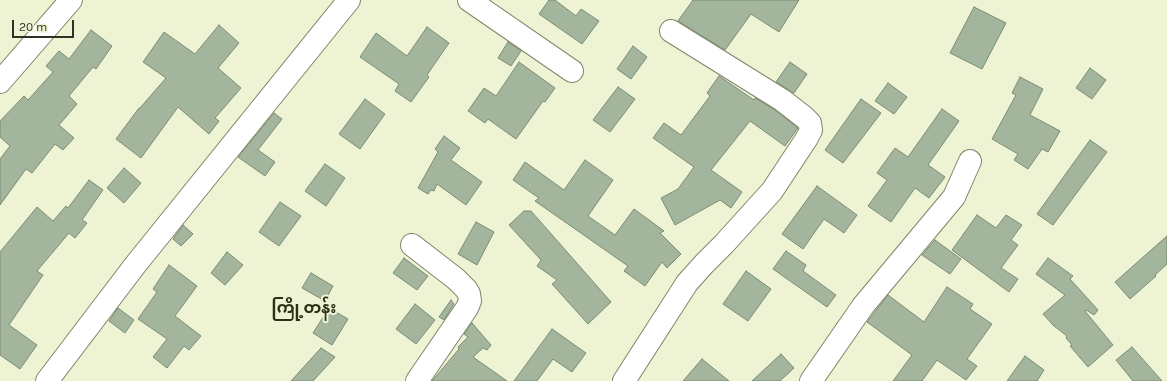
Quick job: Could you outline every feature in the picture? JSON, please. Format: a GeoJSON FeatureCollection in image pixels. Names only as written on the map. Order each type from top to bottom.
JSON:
{"type":"FeatureCollection","features":[{"type":"Feature","properties":{"kind":"street"},"geometry":{"type":"LineString","coordinates":[[0,82],[71,0]]}},
{"type":"Feature","properties":{"kind":"street"},"geometry":{"type":"LineString","coordinates":[[47,381],[146,252],[349,0]]}},
{"type":"Feature","properties":{"kind":"street"},"geometry":{"type":"LineString","coordinates":[[469,0],[572,71]]}},
{"type":"Feature","properties":{"kind":"street"},"geometry":{"type":"LineString","coordinates":[[624,381],[687,283],[772,191],[808,138],[811,130],[810,123],[782,100],[671,31]]}},
{"type":"Feature","properties":{"kind":"street"},"geometry":{"type":"LineString","coordinates":[[811,381],[863,306],[954,197],[970,161]]}},
{"type":"Feature","properties":{"kind":"street"},"geometry":{"type":"LineString","coordinates":[[412,245],[466,288],[470,301],[467,308],[417,381]]}},
{"type":"Feature","properties":{"kind":"building"},"geometry":{"type":"Polygon","coordinates":[[[549,0],[555,0],[576,16],[581,9],[599,21],[582,44],[539,14],[549,0]]]}},
{"type":"Feature","properties":{"kind":"building"},"geometry":{"type":"Polygon","coordinates":[[[693,0],[799,0],[779,32],[751,14],[725,50],[678,21],[693,0]]]}},
{"type":"Feature","properties":{"kind":"building"},"geometry":{"type":"Polygon","coordinates":[[[974,7],[1006,23],[982,69],[950,53],[974,7]]]}},
{"type":"Feature","properties":{"kind":"building"},"geometry":{"type":"Polygon","coordinates":[[[219,25],[239,43],[218,68],[241,88],[215,118],[219,121],[209,134],[178,107],[141,158],[116,139],[139,108],[166,78],[143,62],[164,32],[195,54],[219,25]]]}},
{"type":"Feature","properties":{"kind":"building"},"geometry":{"type":"Polygon","coordinates":[[[427,27],[449,43],[427,75],[429,77],[411,102],[395,91],[399,84],[360,57],[376,33],[407,56],[427,27]]]}},
{"type":"Feature","properties":{"kind":"building"},"geometry":{"type":"Polygon","coordinates":[[[91,30],[112,46],[96,69],[93,67],[69,96],[77,104],[59,125],[74,138],[63,150],[55,144],[32,173],[26,169],[0,205],[0,159],[10,146],[0,137],[0,121],[24,96],[28,100],[53,72],[46,66],[59,51],[69,59],[91,30]]]}},
{"type":"Feature","properties":{"kind":"building"},"geometry":{"type":"Polygon","coordinates":[[[508,42],[521,51],[511,66],[498,58],[508,42]]]}},
{"type":"Feature","properties":{"kind":"building"},"geometry":{"type":"Polygon","coordinates":[[[633,46],[647,57],[631,79],[617,69],[633,46]]]}},
{"type":"Feature","properties":{"kind":"building"},"geometry":{"type":"Polygon","coordinates":[[[519,62],[555,88],[545,102],[543,101],[516,139],[488,119],[485,123],[468,111],[484,88],[496,96],[519,62]]]}},
{"type":"Feature","properties":{"kind":"building"},"geometry":{"type":"Polygon","coordinates":[[[790,62],[807,74],[794,93],[776,82],[790,62]]]}},
{"type":"Feature","properties":{"kind":"building"},"geometry":{"type":"Polygon","coordinates":[[[1090,68],[1106,80],[1092,99],[1076,88],[1090,68]]]}},
{"type":"Feature","properties":{"kind":"building"},"geometry":{"type":"Polygon","coordinates":[[[719,76],[754,100],[755,98],[775,110],[798,128],[785,146],[750,121],[711,170],[742,192],[731,208],[720,200],[675,225],[661,198],[678,189],[694,167],[653,138],[664,123],[681,135],[710,96],[707,93],[719,76]]]}},
{"type":"Feature","properties":{"kind":"building"},"geometry":{"type":"Polygon","coordinates":[[[1020,77],[1043,89],[1030,115],[1060,131],[1048,152],[1042,149],[1028,169],[1014,160],[1018,154],[992,139],[1016,95],[1012,93],[1020,77]]]}},
{"type":"Feature","properties":{"kind":"building"},"geometry":{"type":"Polygon","coordinates":[[[888,83],[907,97],[894,114],[875,101],[888,83]]]}},
{"type":"Feature","properties":{"kind":"building"},"geometry":{"type":"Polygon","coordinates":[[[618,87],[635,99],[610,132],[593,120],[618,87]]]}},
{"type":"Feature","properties":{"kind":"building"},"geometry":{"type":"Polygon","coordinates":[[[365,99],[385,114],[360,149],[339,134],[365,99]]]}},
{"type":"Feature","properties":{"kind":"building"},"geometry":{"type":"Polygon","coordinates":[[[861,99],[881,113],[843,163],[825,150],[861,99]]]}},
{"type":"Feature","properties":{"kind":"building"},"geometry":{"type":"Polygon","coordinates":[[[942,109],[959,121],[928,165],[945,177],[929,198],[915,188],[891,222],[868,206],[887,180],[877,173],[895,148],[908,157],[942,109]]]}},
{"type":"Feature","properties":{"kind":"building"},"geometry":{"type":"Polygon","coordinates":[[[274,113],[282,119],[258,150],[275,162],[265,176],[238,157],[274,113]]]}},
{"type":"Feature","properties":{"kind":"building"},"geometry":{"type":"Polygon","coordinates":[[[444,136],[460,148],[451,160],[482,182],[466,205],[437,184],[434,191],[431,190],[428,194],[418,188],[438,152],[435,149],[444,136]]]}},
{"type":"Feature","properties":{"kind":"building"},"geometry":{"type":"Polygon","coordinates":[[[1090,140],[1107,152],[1053,225],[1037,214],[1090,140]]]}},
{"type":"Feature","properties":{"kind":"building"},"geometry":{"type":"Polygon","coordinates":[[[585,160],[613,180],[588,216],[615,235],[634,209],[664,231],[660,233],[681,254],[667,268],[662,262],[645,286],[624,271],[628,266],[535,201],[539,198],[513,180],[525,162],[564,190],[585,160]]]}},
{"type":"Feature","properties":{"kind":"building"},"geometry":{"type":"Polygon","coordinates":[[[325,164],[345,178],[326,206],[305,191],[325,164]]]}},
{"type":"Feature","properties":{"kind":"building"},"geometry":{"type":"Polygon","coordinates":[[[124,168],[141,183],[124,203],[107,188],[124,168]]]}},
{"type":"Feature","properties":{"kind":"building"},"geometry":{"type":"Polygon","coordinates":[[[89,180],[103,190],[82,220],[87,223],[75,238],[69,233],[37,271],[43,275],[9,325],[37,345],[20,369],[0,355],[0,252],[37,207],[53,221],[66,206],[68,208],[89,180]]]}},
{"type":"Feature","properties":{"kind":"building"},"geometry":{"type":"Polygon","coordinates":[[[817,186],[857,215],[844,233],[824,219],[803,249],[782,234],[817,186]]]}},
{"type":"Feature","properties":{"kind":"building"},"geometry":{"type":"Polygon","coordinates":[[[280,202],[301,216],[279,246],[259,232],[280,202]]]}},
{"type":"Feature","properties":{"kind":"building"},"geometry":{"type":"Polygon","coordinates":[[[524,211],[531,211],[611,302],[588,324],[552,284],[557,280],[537,266],[541,260],[509,225],[524,211]]]}},
{"type":"Feature","properties":{"kind":"building"},"geometry":{"type":"Polygon","coordinates":[[[977,215],[996,228],[1006,215],[1022,225],[1011,240],[1018,245],[1001,268],[1018,279],[1009,292],[952,250],[977,215]]]}},
{"type":"Feature","properties":{"kind":"building"},"geometry":{"type":"Polygon","coordinates":[[[476,222],[494,232],[477,265],[458,254],[476,222]]]}},
{"type":"Feature","properties":{"kind":"building"},"geometry":{"type":"Polygon","coordinates":[[[183,225],[193,234],[181,246],[173,239],[183,225]]]}},
{"type":"Feature","properties":{"kind":"building"},"geometry":{"type":"Polygon","coordinates":[[[1167,236],[1167,264],[1130,299],[1115,282],[1167,236]]]}},
{"type":"Feature","properties":{"kind":"building"},"geometry":{"type":"Polygon","coordinates":[[[935,240],[961,259],[950,274],[922,255],[935,240]]]}},
{"type":"Feature","properties":{"kind":"building"},"geometry":{"type":"Polygon","coordinates":[[[786,251],[806,265],[803,271],[836,295],[827,307],[773,269],[786,251]]]}},
{"type":"Feature","properties":{"kind":"building"},"geometry":{"type":"Polygon","coordinates":[[[227,252],[243,265],[225,285],[211,273],[227,252]]]}},
{"type":"Feature","properties":{"kind":"building"},"geometry":{"type":"Polygon","coordinates":[[[404,258],[428,276],[417,290],[393,273],[404,258]]]}},
{"type":"Feature","properties":{"kind":"building"},"geometry":{"type":"Polygon","coordinates":[[[1048,258],[1073,276],[1070,279],[1098,310],[1094,315],[1086,310],[1085,311],[1113,345],[1088,367],[1070,346],[1072,345],[1066,338],[1067,336],[1054,326],[1043,314],[1065,295],[1036,274],[1048,258]]]}},
{"type":"Feature","properties":{"kind":"building"},"geometry":{"type":"Polygon","coordinates":[[[169,265],[197,286],[175,316],[201,336],[189,350],[184,346],[167,368],[153,357],[167,339],[138,319],[157,292],[153,289],[169,265]]]}},
{"type":"Feature","properties":{"kind":"building"},"geometry":{"type":"Polygon","coordinates":[[[746,271],[771,289],[748,321],[723,304],[746,271]]]}},
{"type":"Feature","properties":{"kind":"building"},"geometry":{"type":"Polygon","coordinates":[[[311,273],[333,286],[325,301],[302,288],[311,273]]]}},
{"type":"Feature","properties":{"kind":"building"},"geometry":{"type":"Polygon","coordinates":[[[947,287],[973,304],[970,309],[992,324],[967,359],[977,366],[966,380],[937,360],[922,381],[893,381],[912,355],[867,322],[888,295],[924,322],[947,287]]]}},
{"type":"Feature","properties":{"kind":"building"},"geometry":{"type":"Polygon","coordinates":[[[451,300],[454,304],[444,320],[439,317],[451,300]]]}},
{"type":"Feature","properties":{"kind":"building"},"geometry":{"type":"Polygon","coordinates":[[[415,304],[435,320],[416,344],[396,329],[415,304]]]}},
{"type":"Feature","properties":{"kind":"building"},"geometry":{"type":"Polygon","coordinates":[[[118,308],[134,320],[125,333],[109,321],[118,308]]]}},
{"type":"Feature","properties":{"kind":"building"},"geometry":{"type":"Polygon","coordinates":[[[329,308],[348,319],[332,345],[313,333],[329,308]]]}},
{"type":"Feature","properties":{"kind":"building"},"geometry":{"type":"Polygon","coordinates":[[[472,323],[491,345],[487,350],[483,348],[473,357],[507,381],[432,381],[459,349],[458,347],[468,337],[464,334],[472,323]]]}},
{"type":"Feature","properties":{"kind":"building"},"geometry":{"type":"Polygon","coordinates":[[[552,329],[586,353],[572,372],[553,359],[537,381],[514,381],[552,329]]]}},
{"type":"Feature","properties":{"kind":"building"},"geometry":{"type":"Polygon","coordinates":[[[1132,347],[1162,381],[1133,381],[1116,360],[1132,347]]]}},
{"type":"Feature","properties":{"kind":"building"},"geometry":{"type":"Polygon","coordinates":[[[321,348],[335,357],[313,381],[291,381],[321,348]]]}},
{"type":"Feature","properties":{"kind":"building"},"geometry":{"type":"Polygon","coordinates":[[[781,354],[794,368],[780,381],[752,381],[781,354]]]}},
{"type":"Feature","properties":{"kind":"building"},"geometry":{"type":"Polygon","coordinates":[[[1025,356],[1044,370],[1037,381],[1007,381],[1025,356]]]}},
{"type":"Feature","properties":{"kind":"building"},"geometry":{"type":"Polygon","coordinates":[[[702,359],[729,381],[683,381],[702,359]]]}},
{"type":"Feature","properties":{"kind":"district","name":"ကြို့တန်း"},"geometry":{"type":"Point","coordinates":[304,308]}}]}
